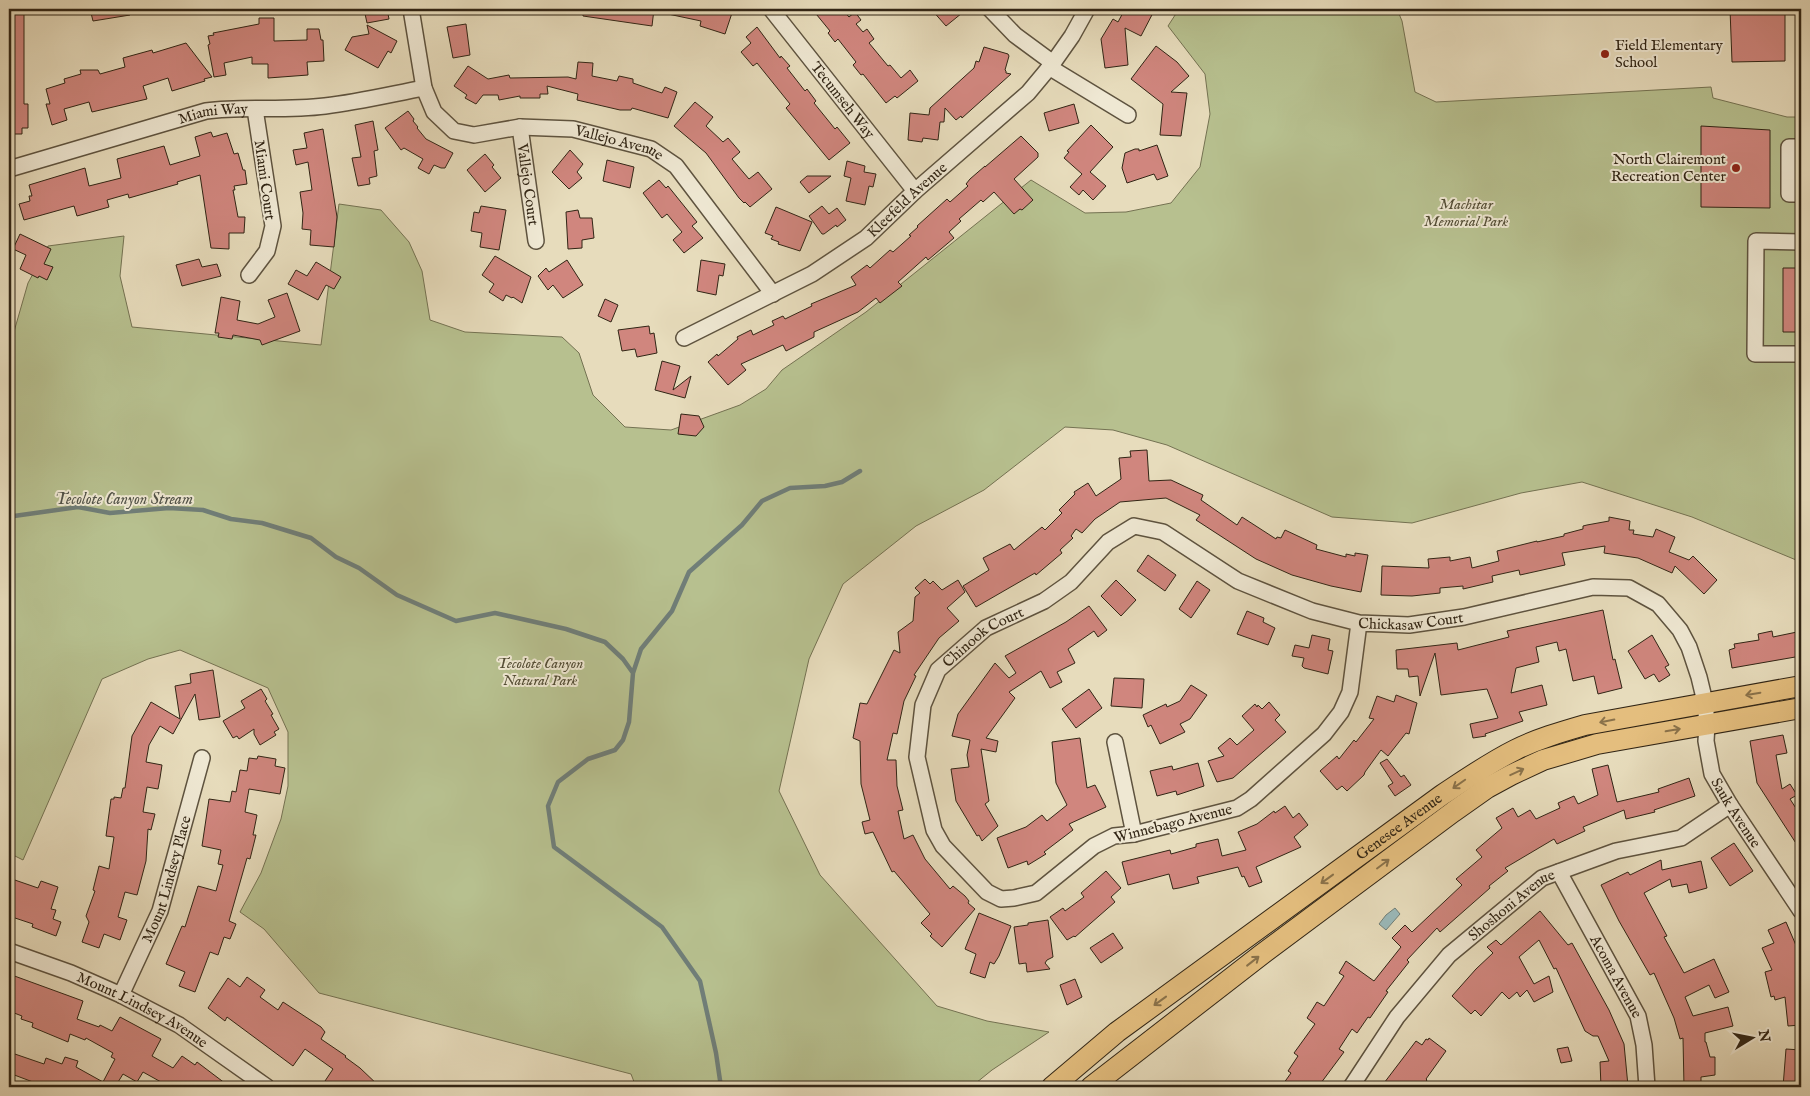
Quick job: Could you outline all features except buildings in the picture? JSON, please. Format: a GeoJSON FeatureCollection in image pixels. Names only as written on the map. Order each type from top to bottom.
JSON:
{"type":"FeatureCollection","features":[{"type":"Feature","properties":{"kind":"main road","name":"Genesee Avenue"},"geometry":{"type":"LineString","coordinates":[[1052,1087],[1117,1032],[1480,769],[1516,750],[1555,734],[1585,726],[1704,702],[1801,686]]}},
{"type":"Feature","properties":{"kind":"main road","name":"Genesee Avenue"},"geometry":{"type":"LineString","coordinates":[[1091,1087],[1261,955],[1487,788],[1543,760],[1597,744],[1801,708]]}},
{"type":"Feature","properties":{"kind":"street","name":"Vallejo Avenue"},"geometry":{"type":"LineString","coordinates":[[412,9],[424,88],[434,112],[454,131],[474,135],[520,127],[573,129],[651,148],[676,166],[773,294]]}},
{"type":"Feature","properties":{"kind":"street","name":"Tecumseh Way"},"geometry":{"type":"LineString","coordinates":[[771,9],[915,191]]}},
{"type":"Feature","properties":{"kind":"street"},"geometry":{"type":"LineString","coordinates":[[990,9],[1015,35],[1051,65],[1128,114]]}},
{"type":"Feature","properties":{"kind":"street","name":"Kleefeld Avenue"},"geometry":{"type":"LineString","coordinates":[[684,338],[812,274],[866,238],[915,191],[1028,93],[1072,36],[1087,9]]}},
{"type":"Feature","properties":{"kind":"street","name":"Miami Way"},"geometry":{"type":"LineString","coordinates":[[9,169],[206,111],[236,108],[325,106],[424,88]]}},
{"type":"Feature","properties":{"kind":"street","name":"Miami Court"},"geometry":{"type":"LineString","coordinates":[[249,275],[267,251],[272,226],[255,109]]}},
{"type":"Feature","properties":{"kind":"street","name":"Vallejo Court"},"geometry":{"type":"LineString","coordinates":[[520,127],[536,241]]}},
{"type":"Feature","properties":{"kind":"street"},"geometry":{"type":"LineString","coordinates":[[1801,147],[1789,146],[1789,194],[1801,194]]}},
{"type":"Feature","properties":{"kind":"street"},"geometry":{"type":"LineString","coordinates":[[1801,242],[1756,241],[1755,354],[1801,354]]}},
{"type":"Feature","properties":{"kind":"street","name":"Chickasaw Court"},"geometry":{"type":"LineString","coordinates":[[1083,568],[1108,542],[1134,526],[1164,532],[1238,581],[1312,611],[1359,623],[1409,626],[1464,617],[1593,586],[1629,588],[1658,604],[1680,630],[1689,648],[1699,677],[1704,702]]}},
{"type":"Feature","properties":{"kind":"street","name":"Chinook Court"},"geometry":{"type":"LineString","coordinates":[[1014,898],[1001,899],[987,892],[943,846],[934,830],[917,757],[923,705],[938,670],[986,628],[1044,601],[1071,582],[1083,568]]}},
{"type":"Feature","properties":{"kind":"street","name":"Winnebago Avenue"},"geometry":{"type":"LineString","coordinates":[[1014,898],[1036,893],[1094,846],[1114,836],[1134,834],[1237,808],[1251,800],[1324,734],[1341,712],[1350,692],[1359,623]]}},
{"type":"Feature","properties":{"kind":"street","name":"Sauk Avenue"},"geometry":{"type":"LineString","coordinates":[[1704,702],[1707,724],[1706,741],[1712,774],[1730,806],[1801,911]]}},
{"type":"Feature","properties":{"kind":"street"},"geometry":{"type":"LineString","coordinates":[[1115,742],[1134,834]]}},
{"type":"Feature","properties":{"kind":"street","name":"Mount Lindsey Place"},"geometry":{"type":"LineString","coordinates":[[121,995],[160,911],[202,758]]}},
{"type":"Feature","properties":{"kind":"street","name":"Shoshoni Avenue"},"geometry":{"type":"LineString","coordinates":[[1351,1087],[1396,1017],[1449,955],[1542,878],[1616,851],[1681,838],[1730,806]]}},
{"type":"Feature","properties":{"kind":"street","name":"Acoma Avenue"},"geometry":{"type":"LineString","coordinates":[[1559,872],[1638,1016],[1644,1045],[1647,1087]]}},
{"type":"Feature","properties":{"kind":"street","name":"Mount Lindsey Avenue"},"geometry":{"type":"LineString","coordinates":[[9,951],[71,973],[121,995],[179,1025],[267,1087]]}},
{"type":"Feature","properties":{"kind":"green space","name":"Tecolote Canyon Natural Park"},"geometry":{"type":"Polygon","coordinates":[[[1179,9],[1397,9],[1402,21],[1415,92],[1436,102],[1711,87],[1713,98],[1787,117],[1801,117],[1801,562],[1692,517],[1582,482],[1521,493],[1412,523],[1332,517],[1167,445],[1113,430],[1065,427],[984,490],[916,526],[843,584],[809,659],[779,791],[820,875],[937,1006],[987,1021],[1049,1032],[992,1070],[971,1087],[636,1087],[631,1074],[319,993],[264,929],[240,912],[261,873],[281,819],[288,786],[288,732],[268,688],[180,650],[148,659],[102,679],[23,860],[9,853],[9,349],[28,283],[48,246],[124,236],[120,276],[132,327],[321,345],[339,204],[381,210],[409,242],[422,271],[430,320],[465,332],[562,337],[579,353],[593,395],[625,427],[671,430],[740,405],[766,389],[782,370],[866,312],[1031,180],[1085,213],[1126,212],[1171,203],[1200,167],[1210,114],[1205,74],[1168,26],[1179,9]]]}},
{"type":"Feature","properties":{"kind":"water"},"geometry":{"type":"Polygon","coordinates":[[[1395,908],[1400,914],[1386,930],[1379,924],[1395,908]]]}},
{"type":"Feature","properties":{"kind":"waterway"},"geometry":{"type":"LineString","coordinates":[[633,673],[641,649],[672,611],[689,572],[742,525],[762,501],[790,488],[825,486],[842,482],[860,471]]}},
{"type":"Feature","properties":{"kind":"waterway","name":"Tecolote Canyon Stream"},"geometry":{"type":"LineString","coordinates":[[9,515],[14,516],[78,507],[110,513],[169,508],[203,510],[231,519],[262,523],[311,538],[336,557],[359,568],[397,595],[456,621],[495,613],[566,629],[605,642],[623,659],[633,673],[629,722],[623,740],[615,750],[588,759],[558,782],[548,806],[554,847],[662,927],[700,981],[716,1053],[721,1087]]}},
{"type":"Feature","properties":{"kind":"place","name":"Field Elementary School"},"geometry":{"type":"Point","coordinates":[1605,54]}},
{"type":"Feature","properties":{"kind":"place","name":"North Clairemont Recreation Center"},"geometry":{"type":"Point","coordinates":[1736,168]}},
{"type":"Feature","properties":{"kind":"park label","name":"Machitar Memorial Park"},"geometry":{"type":"Point","coordinates":[1466,212]}}]}
